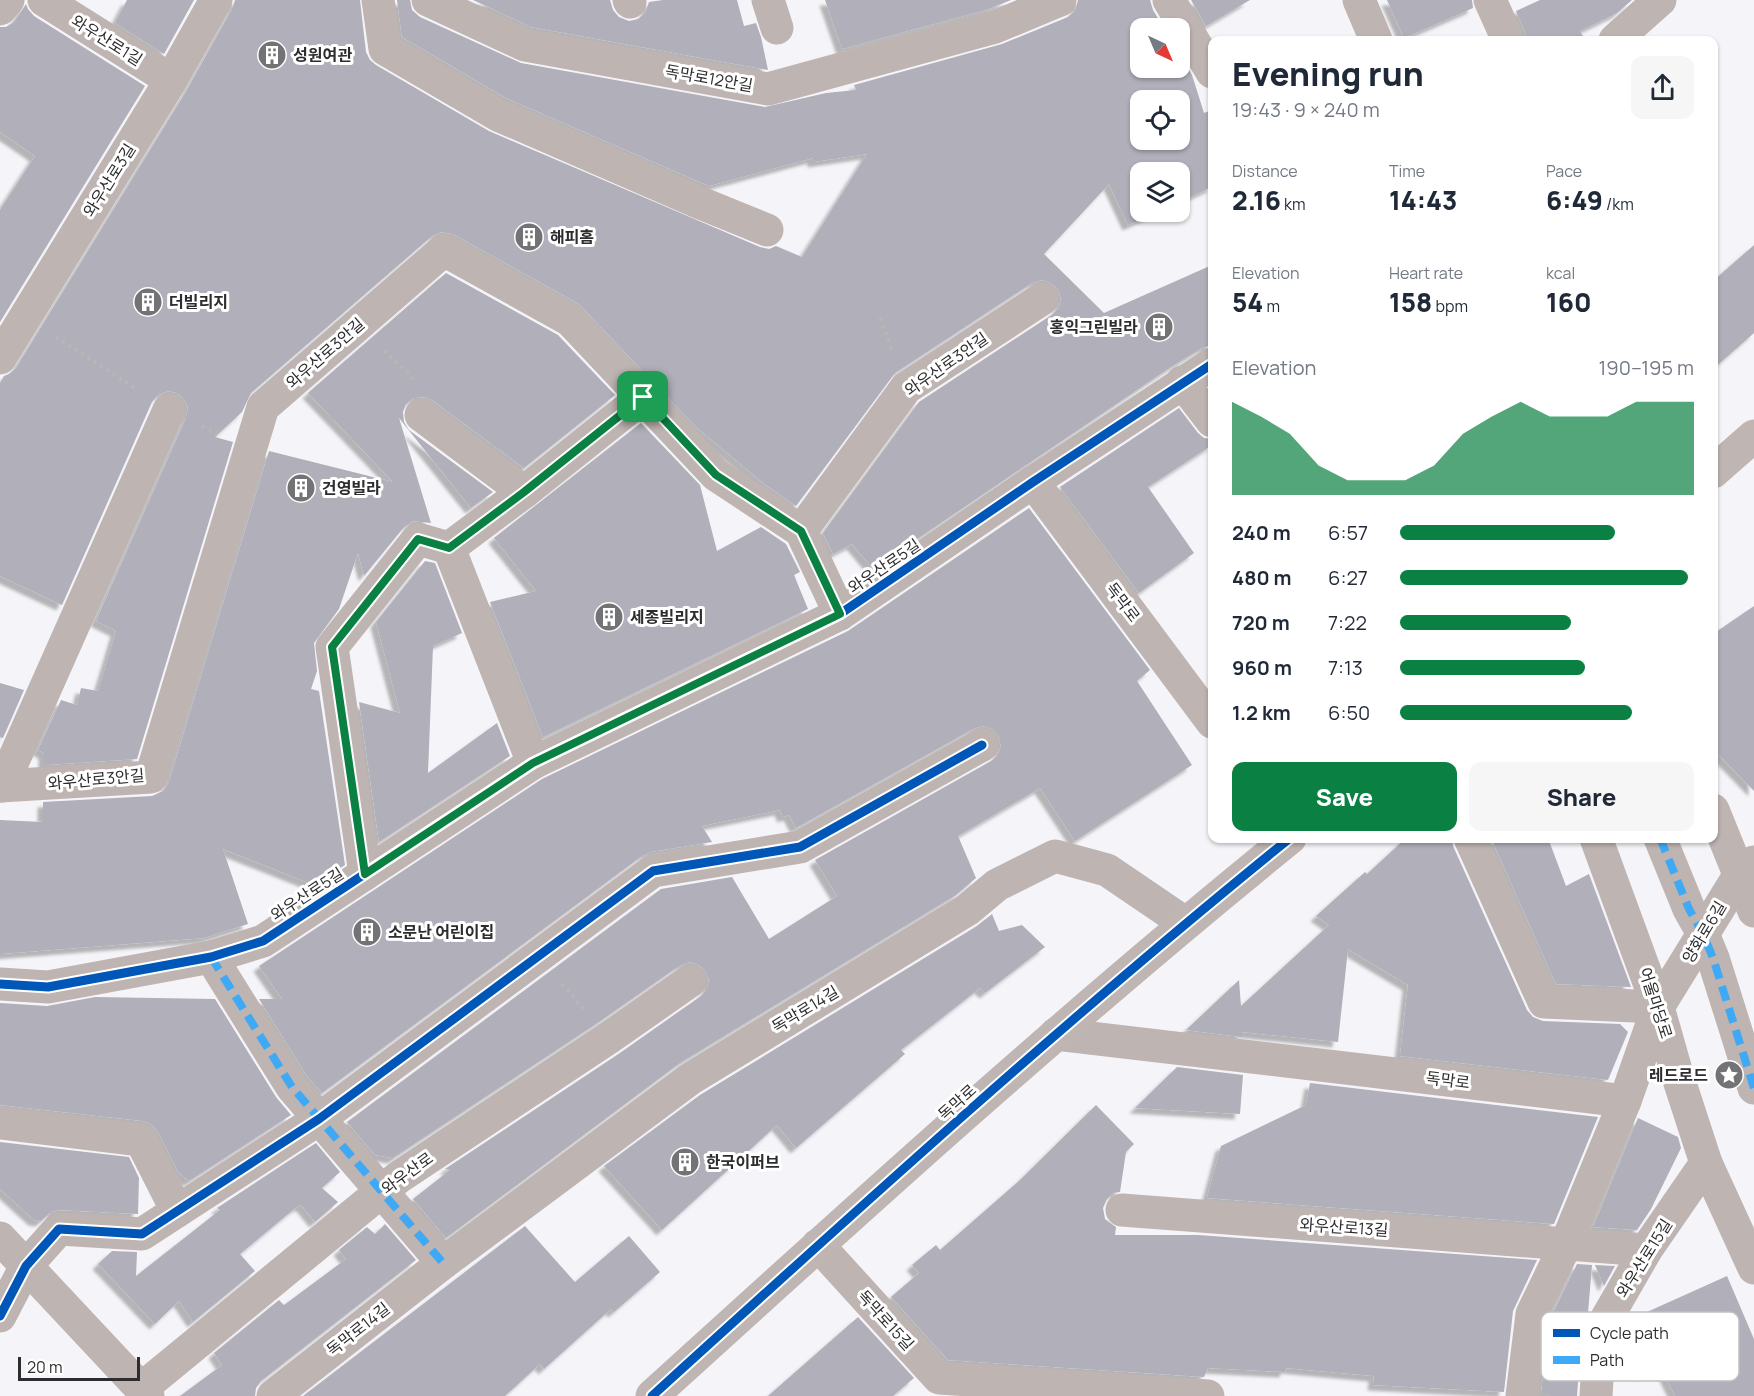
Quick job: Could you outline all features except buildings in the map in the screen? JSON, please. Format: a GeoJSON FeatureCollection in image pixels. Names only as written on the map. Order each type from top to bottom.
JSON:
{"type":"FeatureCollection","features":[{"type":"Feature","properties":{"kind":"main road"},"geometry":{"type":"LineString","coordinates":[[1718,468],[1754,436]]}},
{"type":"Feature","properties":{"kind":"main road","name":"독막로"},"geometry":{"type":"LineString","coordinates":[[652,1396],[1056,1034],[1185,923],[1284,843]]}},
{"type":"Feature","properties":{"kind":"street"},"geometry":{"type":"LineString","coordinates":[[0,9],[8,0]]}},
{"type":"Feature","properties":{"kind":"street","name":"와우산로1길"},"geometry":{"type":"LineString","coordinates":[[44,0],[171,80]]}},
{"type":"Feature","properties":{"kind":"street","name":"와우산로3길"},"geometry":{"type":"LineString","coordinates":[[0,358],[171,80],[216,0]]}},
{"type":"Feature","properties":{"kind":"street"},"geometry":{"type":"LineString","coordinates":[[378,0],[385,49],[498,115],[767,230]]}},
{"type":"Feature","properties":{"kind":"street","name":"독막로12안길"},"geometry":{"type":"LineString","coordinates":[[428,0],[525,45],[768,89],[995,27],[1060,0]]}},
{"type":"Feature","properties":{"kind":"street"},"geometry":{"type":"LineString","coordinates":[[1169,0],[1208,65]]}},
{"type":"Feature","properties":{"kind":"street"},"geometry":{"type":"LineString","coordinates":[[1359,0],[1374,36]]}},
{"type":"Feature","properties":{"kind":"street"},"geometry":{"type":"LineString","coordinates":[[1490,0],[1506,36]]}},
{"type":"Feature","properties":{"kind":"street"},"geometry":{"type":"LineString","coordinates":[[1620,36],[1660,0]]}},
{"type":"Feature","properties":{"kind":"street","name":"와우산로3안길"},"geometry":{"type":"LineString","coordinates":[[169,410],[1,786],[151,777],[263,407],[444,250],[570,320],[716,475],[801,531],[906,388],[1042,300]]}},
{"type":"Feature","properties":{"kind":"street","name":"와우산로5길"},"geometry":{"type":"LineString","coordinates":[[0,984],[48,987],[211,957],[263,941],[533,763],[840,614],[1208,366]]}},
{"type":"Feature","properties":{"kind":"street"},"geometry":{"type":"LineString","coordinates":[[1182,382],[1208,416]]}},
{"type":"Feature","properties":{"kind":"street"},"geometry":{"type":"LineString","coordinates":[[533,763],[449,548],[524,492],[643,397]]}},
{"type":"Feature","properties":{"kind":"street"},"geometry":{"type":"LineString","coordinates":[[421,416],[524,492]]}},
{"type":"Feature","properties":{"kind":"street","name":"독막로"},"geometry":{"type":"LineString","coordinates":[[1034,482],[1208,717]]}},
{"type":"Feature","properties":{"kind":"street"},"geometry":{"type":"LineString","coordinates":[[801,531],[840,614]]}},
{"type":"Feature","properties":{"kind":"street","name":"와우산로5길"},"geometry":{"type":"LineString","coordinates":[[365,874],[332,647],[418,539],[449,548]]}},
{"type":"Feature","properties":{"kind":"street"},"geometry":{"type":"LineString","coordinates":[[0,1316],[26,1266],[59,1229],[142,1234],[319,1119],[653,871],[800,847],[982,745]]}},
{"type":"Feature","properties":{"kind":"street"},"geometry":{"type":"LineString","coordinates":[[1718,819],[1747,868],[1754,911]]}},
{"type":"Feature","properties":{"kind":"street"},"geometry":{"type":"LineString","coordinates":[[1472,843],[1544,1002],[1658,1007],[1625,1101],[1566,1244],[1532,1314],[1522,1396]]}},
{"type":"Feature","properties":{"kind":"street","name":"어울마당로"},"geometry":{"type":"LineString","coordinates":[[1598,843],[1658,1007],[1706,1163],[1754,1268]]}},
{"type":"Feature","properties":{"kind":"street"},"geometry":{"type":"LineString","coordinates":[[1662,843],[1689,909],[1713,958],[1754,1088]]}},
{"type":"Feature","properties":{"kind":"street","name":"독막로14길"},"geometry":{"type":"LineString","coordinates":[[273,1396],[443,1263],[690,1079],[967,910],[997,885],[1055,856],[1107,870],[1185,923]]}},
{"type":"Feature","properties":{"kind":"street","name":"양화로6길"},"geometry":{"type":"LineString","coordinates":[[1658,1007],[1747,868]]}},
{"type":"Feature","properties":{"kind":"street"},"geometry":{"type":"LineString","coordinates":[[211,957],[292,1087],[443,1263]]}},
{"type":"Feature","properties":{"kind":"street","name":"와우산로"},"geometry":{"type":"LineString","coordinates":[[0,1238],[145,1393],[399,1177],[690,981]]}},
{"type":"Feature","properties":{"kind":"street","name":"독막로"},"geometry":{"type":"LineString","coordinates":[[1056,1034],[1625,1101]]}},
{"type":"Feature","properties":{"kind":"street"},"geometry":{"type":"LineString","coordinates":[[0,1123],[141,1140],[177,1211]]}},
{"type":"Feature","properties":{"kind":"street","name":"와우산로15길"},"geometry":{"type":"LineString","coordinates":[[1610,1312],[1646,1250],[1706,1163]]}},
{"type":"Feature","properties":{"kind":"street","name":"와우산로13길"},"geometry":{"type":"LineString","coordinates":[[1122,1210],[1646,1250]]}},
{"type":"Feature","properties":{"kind":"street","name":"독막로15길"},"geometry":{"type":"LineString","coordinates":[[818,1245],[939,1378],[959,1388],[1208,1396]]}},
{"type":"Feature","properties":{"kind":"street","name":"와우산로15길"},"geometry":{"type":"LineString","coordinates":[[1596,1396],[1597,1381]]}},
{"type":"Feature","properties":{"kind":"path"},"geometry":{"type":"LineString","coordinates":[[25,316],[169,410],[250,450]]}},
{"type":"Feature","properties":{"kind":"path"},"geometry":{"type":"LineString","coordinates":[[539,957],[609,1037]]}},
{"type":"Feature","properties":{"kind":"marked path"},"geometry":{"type":"LineString","coordinates":[[1662,843],[1689,909],[1713,958],[1754,1088]]}},
{"type":"Feature","properties":{"kind":"marked path"},"geometry":{"type":"LineString","coordinates":[[211,957],[292,1087],[443,1263]]}},
{"type":"Feature","properties":{"kind":"cycle path"},"geometry":{"type":"LineString","coordinates":[[0,984],[48,987],[211,957],[263,941],[533,763],[840,614],[1033,482],[1208,367]]}},
{"type":"Feature","properties":{"kind":"cycle path"},"geometry":{"type":"LineString","coordinates":[[0,1316],[26,1266],[59,1229],[142,1234],[319,1119],[653,871],[800,847],[982,745]]}},
{"type":"Feature","properties":{"kind":"cycle path"},"geometry":{"type":"LineString","coordinates":[[652,1396],[1047,1043],[1284,843]]}},
{"type":"Feature","properties":{"kind":"place","name":"성원여관"},"geometry":{"type":"Point","coordinates":[272,55]}},
{"type":"Feature","properties":{"kind":"place","name":"해피홈"},"geometry":{"type":"Point","coordinates":[529,237]}},
{"type":"Feature","properties":{"kind":"place","name":"더빌리지"},"geometry":{"type":"Point","coordinates":[148,302]}},
{"type":"Feature","properties":{"kind":"place","name":"홍익그린빌라"},"geometry":{"type":"Point","coordinates":[1159,327]}},
{"type":"Feature","properties":{"kind":"place","name":"건영빌라"},"geometry":{"type":"Point","coordinates":[301,488]}},
{"type":"Feature","properties":{"kind":"place","name":"세종빌리지"},"geometry":{"type":"Point","coordinates":[609,617]}},
{"type":"Feature","properties":{"kind":"place","name":"소문난 어린이집"},"geometry":{"type":"Point","coordinates":[367,932]}},
{"type":"Feature","properties":{"kind":"place","name":"레드로드"},"geometry":{"type":"Point","coordinates":[1729,1075]}},
{"type":"Feature","properties":{"kind":"place","name":"한국이퍼브"},"geometry":{"type":"Point","coordinates":[685,1162]}},
{"type":"Feature","properties":{"kind":"route"},"geometry":{"type":"LineString","coordinates":[[643,397],[716,475],[801,531],[840,614],[533,763],[365,874],[332,647],[418,539],[449,548],[524,492],[643,397]]}}]}
